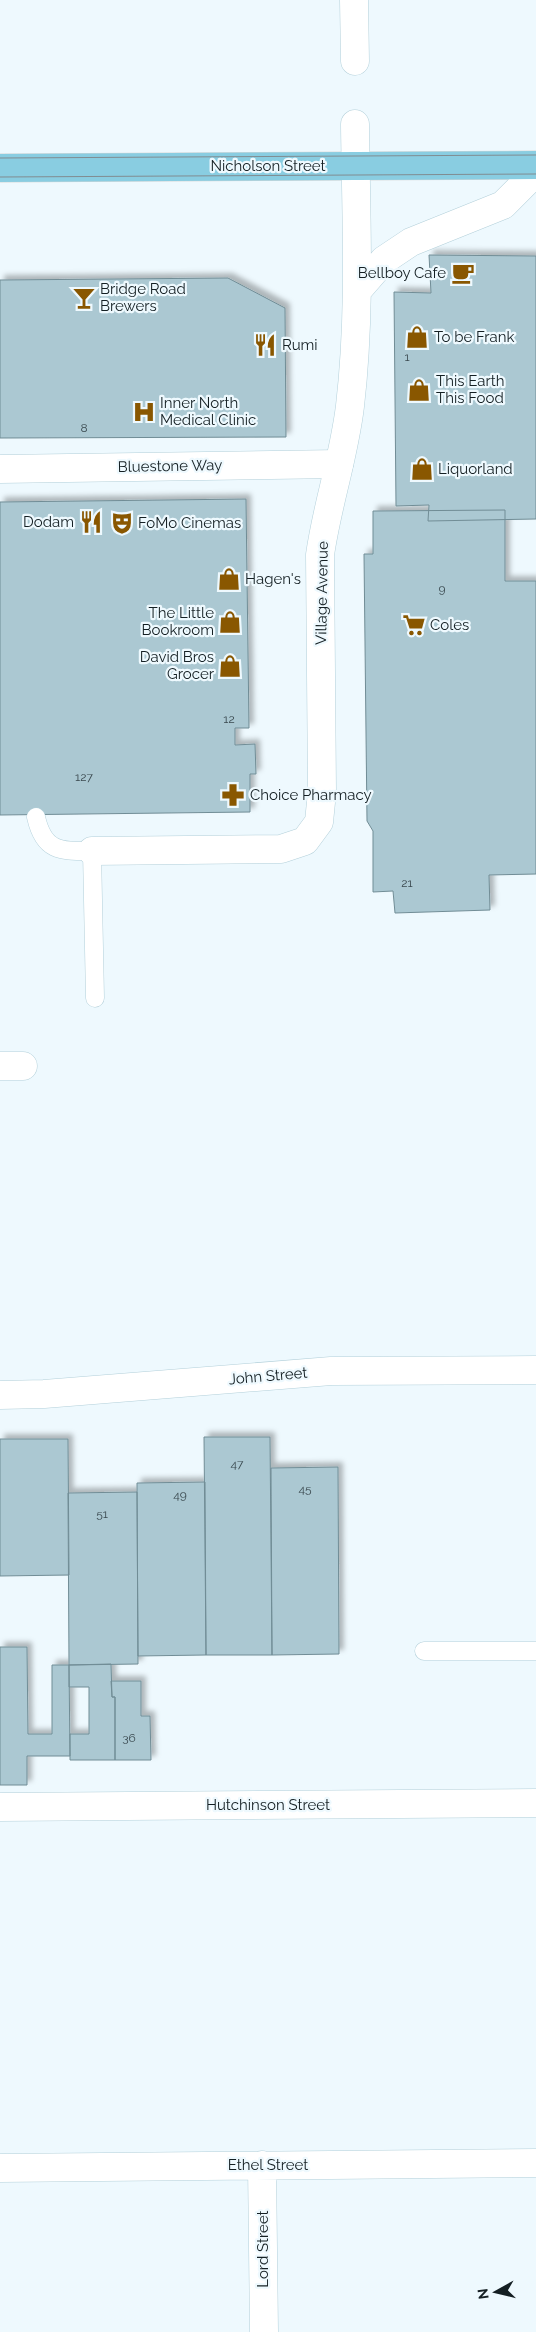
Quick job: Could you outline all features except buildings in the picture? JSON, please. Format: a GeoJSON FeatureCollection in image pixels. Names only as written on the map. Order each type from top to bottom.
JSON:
{"type":"FeatureCollection","features":[{"type":"Feature","properties":{"kind":"main road","name":"Nicholson Street"},"geometry":{"type":"LineString","coordinates":[[0,168],[536,165]]}},
{"type":"Feature","properties":{"kind":"street"},"geometry":{"type":"LineString","coordinates":[[354,0],[355,60]]}},
{"type":"Feature","properties":{"kind":"street","name":"Village Avenue"},"geometry":{"type":"LineString","coordinates":[[92,851],[160,852],[280,849],[305,841],[319,822],[322,792],[320,555],[324,527],[350,409],[355,363],[357,291],[355,124]]}},
{"type":"Feature","properties":{"kind":"street"},"geometry":{"type":"LineString","coordinates":[[357,291],[384,260],[411,242],[503,205],[536,172]]}},
{"type":"Feature","properties":{"kind":"street","name":"Bluestone Way"},"geometry":{"type":"LineString","coordinates":[[0,469],[339,464]]}},
{"type":"Feature","properties":{"kind":"street","name":"John Street"},"geometry":{"type":"LineString","coordinates":[[0,1395],[44,1394],[331,1371],[536,1370]]}},
{"type":"Feature","properties":{"kind":"street","name":"Hutchinson Street"},"geometry":{"type":"LineString","coordinates":[[0,1807],[536,1803]]}},
{"type":"Feature","properties":{"kind":"street","name":"Ethel Street"},"geometry":{"type":"LineString","coordinates":[[0,2168],[536,2163]]}},
{"type":"Feature","properties":{"kind":"street","name":"Lord Street"},"geometry":{"type":"LineString","coordinates":[[262,2166],[264,2332]]}},
{"type":"Feature","properties":{"kind":"lane"},"geometry":{"type":"LineString","coordinates":[[36,816],[40,832],[51,846],[66,851],[92,851],[95,998]]}},
{"type":"Feature","properties":{"kind":"lane"},"geometry":{"type":"LineString","coordinates":[[424,1652],[536,1651]]}},
{"type":"Feature","properties":{"kind":"tram line"},"geometry":{"type":"LineString","coordinates":[[0,158],[536,155]]}},
{"type":"Feature","properties":{"kind":"tram line"},"geometry":{"type":"LineString","coordinates":[[0,177],[536,174]]}},
{"type":"Feature","properties":{"kind":"place","name":"Bellboy Cafe"},"geometry":{"type":"Point","coordinates":[463,273]}},
{"type":"Feature","properties":{"kind":"place","name":"Bridge Road Brewers"},"geometry":{"type":"Point","coordinates":[84,298]}},
{"type":"Feature","properties":{"kind":"place","name":"To be Frank"},"geometry":{"type":"Point","coordinates":[417,337]}},
{"type":"Feature","properties":{"kind":"place","name":"Rumi"},"geometry":{"type":"Point","coordinates":[265,345]}},
{"type":"Feature","properties":{"kind":"place","name":"This Earth This Food"},"geometry":{"type":"Point","coordinates":[419,390]}},
{"type":"Feature","properties":{"kind":"place","name":"Inner North Medical Clinic"},"geometry":{"type":"Point","coordinates":[144,412]}},
{"type":"Feature","properties":{"kind":"place","name":"Liquorland"},"geometry":{"type":"Point","coordinates":[422,469]}},
{"type":"Feature","properties":{"kind":"place","name":"Dodam"},"geometry":{"type":"Point","coordinates":[91,522]}},
{"type":"Feature","properties":{"kind":"place","name":"FoMo Cinemas"},"geometry":{"type":"Point","coordinates":[122,523]}},
{"type":"Feature","properties":{"kind":"place","name":"Hagen's"},"geometry":{"type":"Point","coordinates":[229,579]}},
{"type":"Feature","properties":{"kind":"place","name":"The Little Bookroom"},"geometry":{"type":"Point","coordinates":[230,622]}},
{"type":"Feature","properties":{"kind":"place","name":"Coles"},"geometry":{"type":"Point","coordinates":[414,625]}},
{"type":"Feature","properties":{"kind":"place","name":"David Bros Grocer"},"geometry":{"type":"Point","coordinates":[230,666]}},
{"type":"Feature","properties":{"kind":"place","name":"Choice Pharmacy"},"geometry":{"type":"Point","coordinates":[233,795]}}]}
